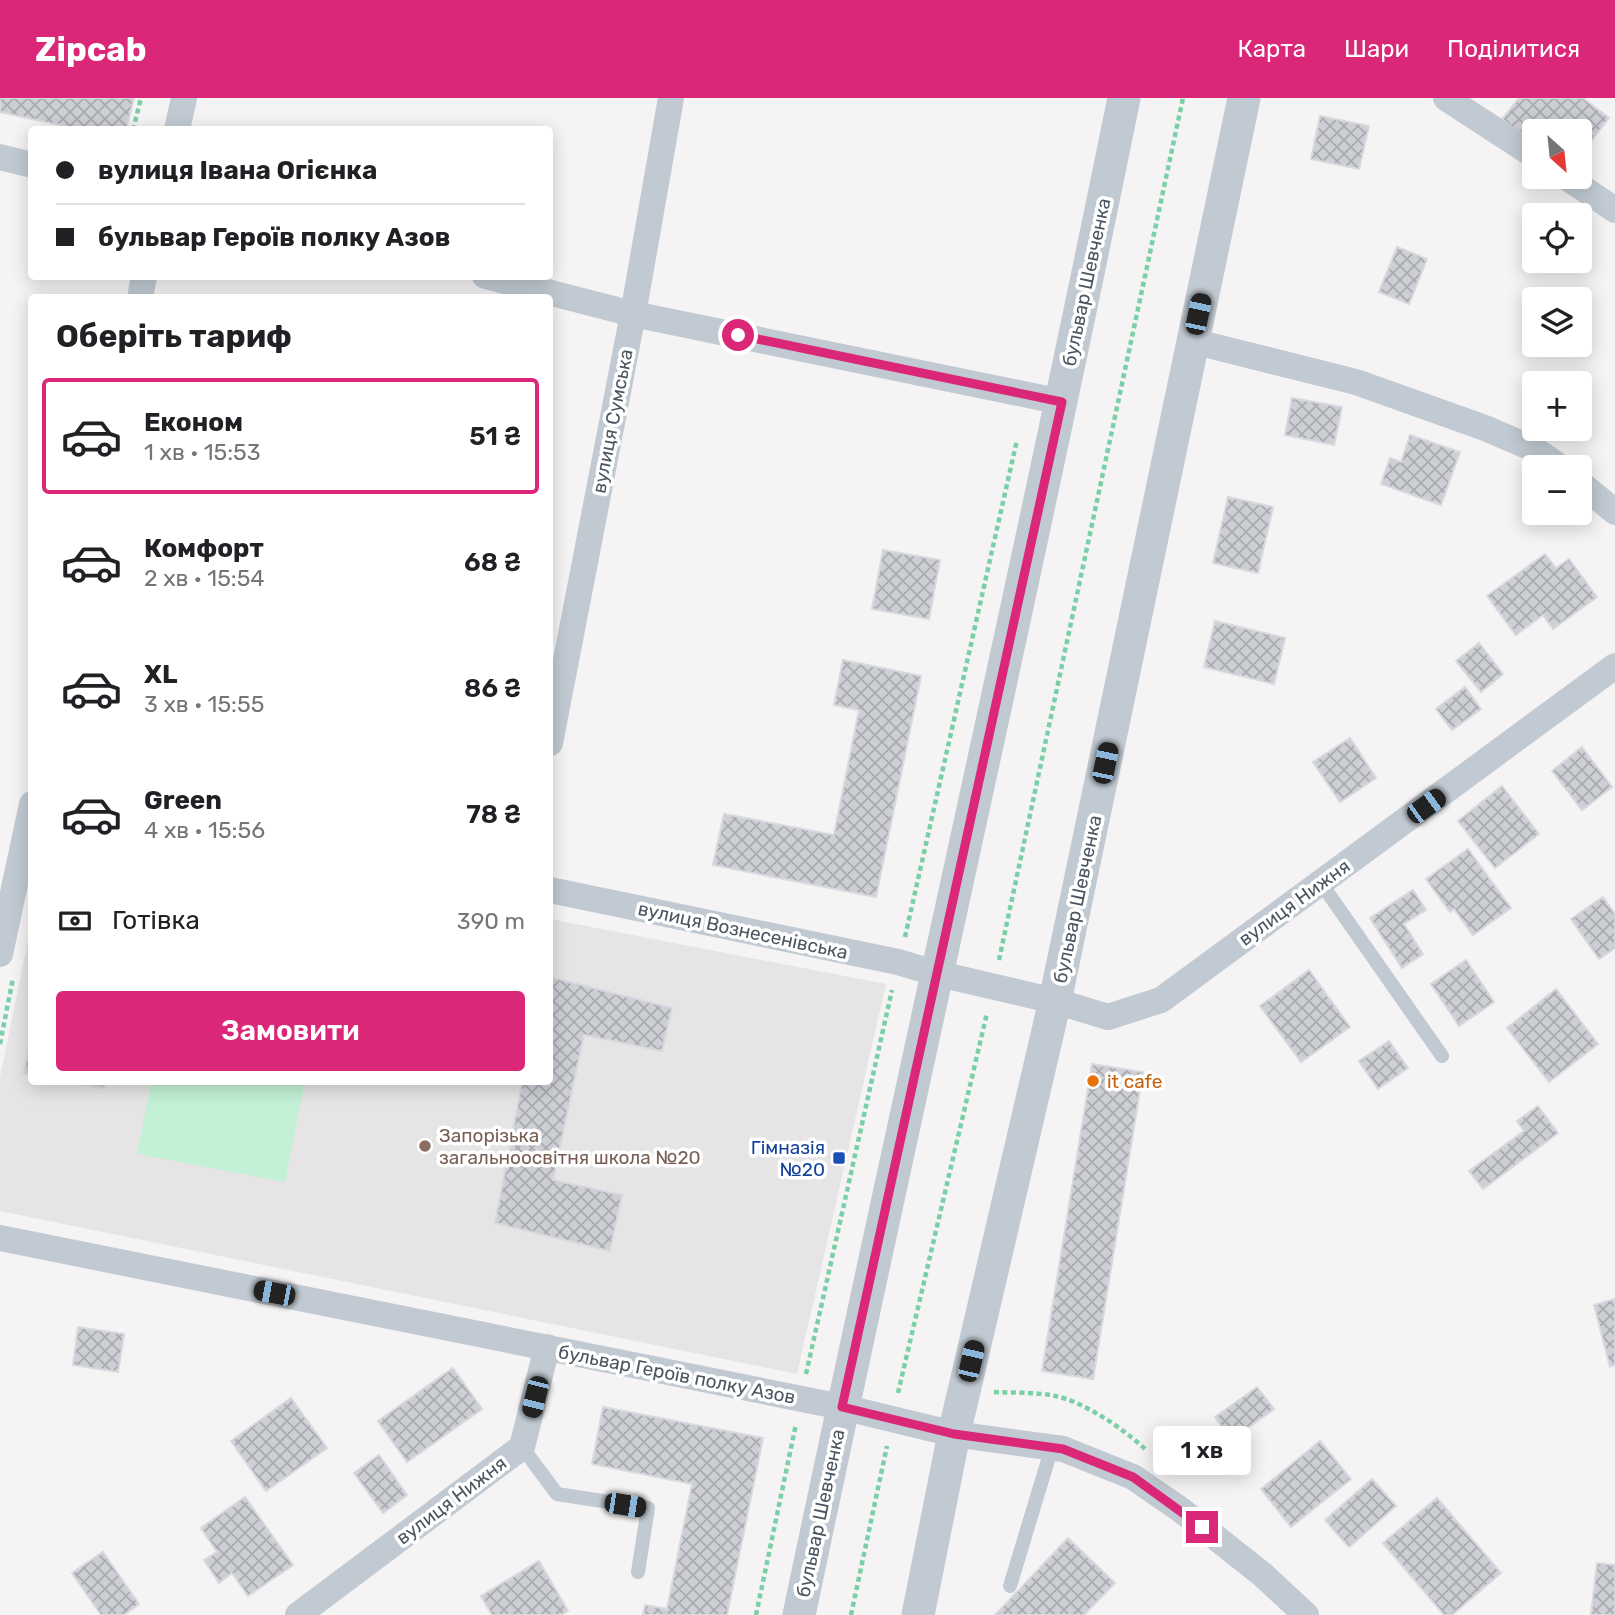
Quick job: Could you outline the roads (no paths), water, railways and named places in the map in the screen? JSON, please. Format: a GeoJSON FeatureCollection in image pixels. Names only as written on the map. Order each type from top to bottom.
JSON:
{"type":"FeatureCollection","features":[{"type":"Feature","properties":{"kind":"street"},"geometry":{"type":"LineString","coordinates":[[178,126],[184,98]]}},
{"type":"Feature","properties":{"kind":"street","name":"вулиця Сумська"},"geometry":{"type":"LineString","coordinates":[[553,727],[633,314],[671,98]]}},
{"type":"Feature","properties":{"kind":"street","name":"бульвар Шевченка"},"geometry":{"type":"LineString","coordinates":[[799,1615],[936,973],[1062,402],[1124,98]]}},
{"type":"Feature","properties":{"kind":"street","name":"бульвар Шевченка"},"geometry":{"type":"LineString","coordinates":[[918,1615],[954,1434],[1055,1001],[1244,98]]}},
{"type":"Feature","properties":{"kind":"street"},"geometry":{"type":"LineString","coordinates":[[1446,98],[1522,148]]}},
{"type":"Feature","properties":{"kind":"street"},"geometry":{"type":"LineString","coordinates":[[0,158],[28,164]]}},
{"type":"Feature","properties":{"kind":"street"},"geometry":{"type":"LineString","coordinates":[[1584,189],[1615,210]]}},
{"type":"Feature","properties":{"kind":"street"},"geometry":{"type":"LineString","coordinates":[[501,280],[633,314],[1062,402]]}},
{"type":"Feature","properties":{"kind":"street"},"geometry":{"type":"LineString","coordinates":[[1192,341],[1356,382],[1485,428],[1543,455]]}},
{"type":"Feature","properties":{"kind":"street"},"geometry":{"type":"LineString","coordinates":[[1592,493],[1615,512]]}},
{"type":"Feature","properties":{"kind":"street","name":"вулиця Нижня"},"geometry":{"type":"LineString","coordinates":[[936,973],[1055,1001],[1108,1017],[1161,1000],[1615,666]]}},
{"type":"Feature","properties":{"kind":"street"},"geometry":{"type":"LineString","coordinates":[[1,948],[28,823]]}},
{"type":"Feature","properties":{"kind":"street","name":"вулиця Вознесенівська"},"geometry":{"type":"LineString","coordinates":[[553,891],[898,962],[936,973]]}},
{"type":"Feature","properties":{"kind":"street","name":"бульвар Героїв полку Азов"},"geometry":{"type":"LineString","coordinates":[[0,1238],[842,1407],[954,1434],[1063,1449],[1133,1477],[1181,1510],[1263,1575],[1306,1615]]}},
{"type":"Feature","properties":{"kind":"street","name":"вулиця Нижня"},"geometry":{"type":"LineString","coordinates":[[298,1615],[522,1447],[547,1347]]}},
{"type":"Feature","properties":{"kind":"lane"},"geometry":{"type":"LineString","coordinates":[[1321,883],[1442,1056]]}},
{"type":"Feature","properties":{"kind":"lane"},"geometry":{"type":"LineString","coordinates":[[522,1447],[557,1494],[648,1508],[638,1572]]}},
{"type":"Feature","properties":{"kind":"lane"},"geometry":{"type":"LineString","coordinates":[[1010,1587],[1052,1447]]}},
{"type":"Feature","properties":{"kind":"place","name":"it cafe"},"geometry":{"type":"Point","coordinates":[1093,1081]}},
{"type":"Feature","properties":{"kind":"place","name":"Запорізька загальноосвітня школа №20"},"geometry":{"type":"Point","coordinates":[425,1146]}},
{"type":"Feature","properties":{"kind":"place","name":"Гімназія №20"},"geometry":{"type":"Point","coordinates":[839,1158]}}]}
